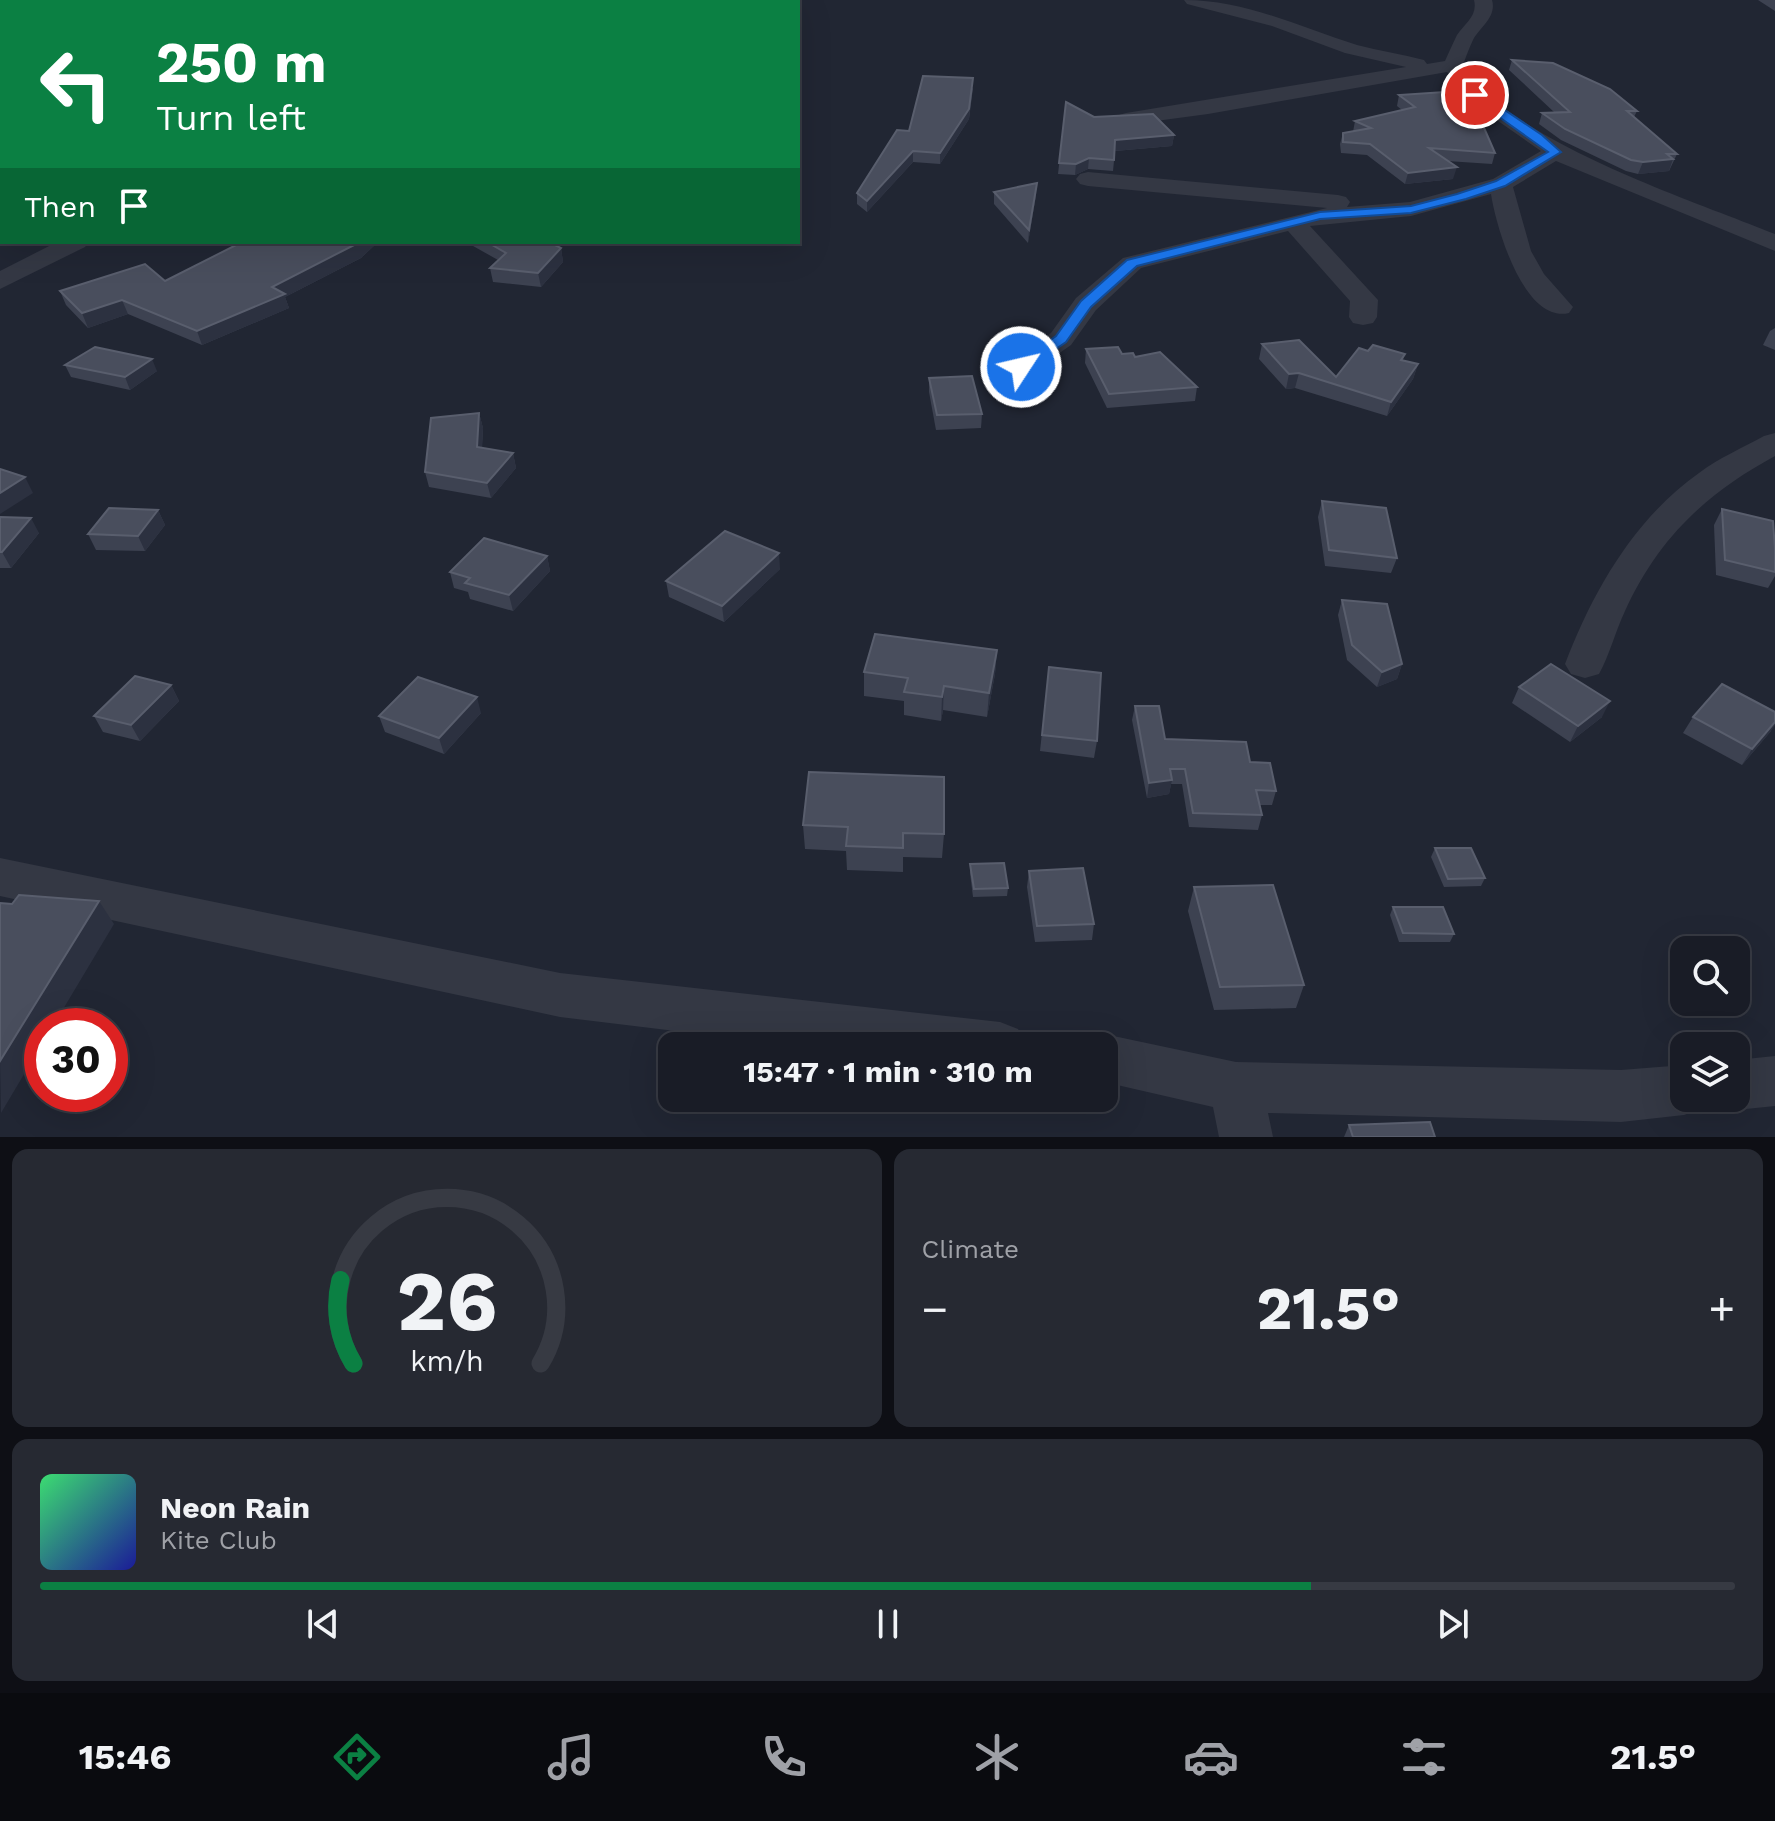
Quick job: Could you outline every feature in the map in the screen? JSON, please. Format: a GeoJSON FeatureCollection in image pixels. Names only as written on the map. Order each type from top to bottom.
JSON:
{"type":"FeatureCollection","features":[{"type":"Feature","properties":{"kind":"street"},"geometry":{"type":"LineString","coordinates":[[1193,0],[1278,22],[1352,49],[1430,67]]}},
{"type":"Feature","properties":{"kind":"street"},"geometry":{"type":"LineString","coordinates":[[1483,0],[1485,6],[1481,18],[1466,36],[1453,65],[1459,78],[1475,95],[1539,137],[1555,152],[1775,243]]}},
{"type":"Feature","properties":{"kind":"street"},"geometry":{"type":"LineString","coordinates":[[1126,119],[1208,108],[1453,65]]}},
{"type":"Feature","properties":{"kind":"street"},"geometry":{"type":"LineString","coordinates":[[1021,367],[1061,339],[1086,304],[1132,263],[1320,216],[1411,209],[1501,184],[1555,152]]}},
{"type":"Feature","properties":{"kind":"street"},"geometry":{"type":"LineString","coordinates":[[1088,179],[1118,179],[1411,209]]}},
{"type":"Feature","properties":{"kind":"street"},"geometry":{"type":"LineString","coordinates":[[1501,184],[1512,243],[1544,293],[1559,307]]}},
{"type":"Feature","properties":{"kind":"street"},"geometry":{"type":"LineString","coordinates":[[1293,222],[1364,300],[1363,317]]}},
{"type":"Feature","properties":{"kind":"street"},"geometry":{"type":"LineString","coordinates":[[0,281],[72,244]]}},
{"type":"Feature","properties":{"kind":"street"},"geometry":{"type":"LineString","coordinates":[[1585,664],[1601,614],[1651,535],[1703,485],[1775,443]]}},
{"type":"Feature","properties":{"kind":"street"},"geometry":{"type":"LineString","coordinates":[[0,877],[560,995],[879,1032]]}},
{"type":"Feature","properties":{"kind":"street"},"geometry":{"type":"LineString","coordinates":[[1118,1064],[1241,1112],[1670,1091]]}},
{"type":"Feature","properties":{"kind":"street"},"geometry":{"type":"LineString","coordinates":[[1750,1084],[1775,1081]]}},
{"type":"Feature","properties":{"kind":"building"},"geometry":{"type":"Polygon","coordinates":[[[1512,60],[1553,63],[1610,89],[1637,111],[1627,111],[1677,154],[1667,154],[1673,159],[1631,160],[1565,129],[1542,113],[1570,112],[1512,60]]]}},
{"type":"Feature","properties":{"kind":"building"},"geometry":{"type":"Polygon","coordinates":[[[923,76],[973,78],[969,109],[940,153],[913,151],[867,201],[857,193],[897,130],[909,131],[923,76]]]}},
{"type":"Feature","properties":{"kind":"building"},"geometry":{"type":"Polygon","coordinates":[[[1460,91],[1471,98],[1495,153],[1429,148],[1457,167],[1408,173],[1370,144],[1343,142],[1343,133],[1371,128],[1355,121],[1415,107],[1399,95],[1460,91]]]}},
{"type":"Feature","properties":{"kind":"building"},"geometry":{"type":"Polygon","coordinates":[[[1066,102],[1094,117],[1153,114],[1174,135],[1115,140],[1114,160],[1089,158],[1076,164],[1059,163],[1066,102]]]}},
{"type":"Feature","properties":{"kind":"building"},"geometry":{"type":"Polygon","coordinates":[[[1037,183],[1029,230],[994,192],[1037,183]]]}},
{"type":"Feature","properties":{"kind":"building"},"geometry":{"type":"Polygon","coordinates":[[[238,244],[356,244],[272,287],[285,294],[197,331],[122,300],[82,313],[60,291],[145,264],[165,281],[238,244]]]}},
{"type":"Feature","properties":{"kind":"building"},"geometry":{"type":"Polygon","coordinates":[[[490,244],[553,244],[561,248],[538,273],[490,268],[506,253],[490,244]]]}},
{"type":"Feature","properties":{"kind":"building"},"geometry":{"type":"Polygon","coordinates":[[[1299,340],[1336,377],[1359,348],[1368,351],[1373,345],[1405,354],[1401,360],[1418,364],[1391,402],[1299,373],[1289,374],[1262,344],[1299,340]]]}},
{"type":"Feature","properties":{"kind":"building"},"geometry":{"type":"Polygon","coordinates":[[[95,347],[152,359],[125,377],[65,365],[95,347]]]}},
{"type":"Feature","properties":{"kind":"building"},"geometry":{"type":"Polygon","coordinates":[[[1118,347],[1122,354],[1133,353],[1135,357],[1160,352],[1197,387],[1109,394],[1086,349],[1118,347]]]}},
{"type":"Feature","properties":{"kind":"building"},"geometry":{"type":"Polygon","coordinates":[[[972,376],[982,414],[937,415],[929,378],[972,376]]]}},
{"type":"Feature","properties":{"kind":"building"},"geometry":{"type":"Polygon","coordinates":[[[479,413],[477,447],[513,453],[487,483],[425,472],[431,418],[479,413]]]}},
{"type":"Feature","properties":{"kind":"building"},"geometry":{"type":"Polygon","coordinates":[[[0,469],[25,477],[0,493],[0,469]]]}},
{"type":"Feature","properties":{"kind":"building"},"geometry":{"type":"Polygon","coordinates":[[[1322,501],[1386,508],[1397,558],[1329,550],[1322,501]]]}},
{"type":"Feature","properties":{"kind":"building"},"geometry":{"type":"Polygon","coordinates":[[[109,508],[158,510],[138,536],[88,534],[109,508]]]}},
{"type":"Feature","properties":{"kind":"building"},"geometry":{"type":"Polygon","coordinates":[[[1722,509],[1773,521],[1775,572],[1725,560],[1722,509]]]}},
{"type":"Feature","properties":{"kind":"building"},"geometry":{"type":"Polygon","coordinates":[[[0,517],[31,518],[2,552],[0,552],[0,517]]]}},
{"type":"Feature","properties":{"kind":"building"},"geometry":{"type":"Polygon","coordinates":[[[725,531],[779,553],[722,606],[666,581],[725,531]]]}},
{"type":"Feature","properties":{"kind":"building"},"geometry":{"type":"Polygon","coordinates":[[[484,538],[547,556],[509,595],[465,583],[470,578],[450,572],[484,538]]]}},
{"type":"Feature","properties":{"kind":"building"},"geometry":{"type":"Polygon","coordinates":[[[1342,600],[1387,604],[1402,664],[1382,672],[1352,645],[1342,600]]]}},
{"type":"Feature","properties":{"kind":"building"},"geometry":{"type":"Polygon","coordinates":[[[875,634],[997,650],[989,693],[944,686],[942,697],[904,692],[908,678],[864,672],[875,634]]]}},
{"type":"Feature","properties":{"kind":"building"},"geometry":{"type":"Polygon","coordinates":[[[1551,664],[1610,701],[1578,726],[1519,687],[1551,664]]]}},
{"type":"Feature","properties":{"kind":"building"},"geometry":{"type":"Polygon","coordinates":[[[1049,667],[1101,673],[1097,741],[1042,735],[1049,667]]]}},
{"type":"Feature","properties":{"kind":"building"},"geometry":{"type":"Polygon","coordinates":[[[135,676],[171,685],[131,725],[94,716],[135,676]]]}},
{"type":"Feature","properties":{"kind":"building"},"geometry":{"type":"Polygon","coordinates":[[[418,677],[477,697],[439,738],[379,716],[418,677]]]}},
{"type":"Feature","properties":{"kind":"building"},"geometry":{"type":"Polygon","coordinates":[[[1722,684],[1775,712],[1775,722],[1752,749],[1693,717],[1722,684]]]}},
{"type":"Feature","properties":{"kind":"building"},"geometry":{"type":"Polygon","coordinates":[[[1135,706],[1159,706],[1165,739],[1246,742],[1250,762],[1270,763],[1276,791],[1256,790],[1262,815],[1193,813],[1185,769],[1170,769],[1172,780],[1149,783],[1135,706]]]}},
{"type":"Feature","properties":{"kind":"building"},"geometry":{"type":"Polygon","coordinates":[[[809,772],[944,777],[944,834],[903,833],[903,848],[846,846],[848,827],[803,825],[809,772]]]}},
{"type":"Feature","properties":{"kind":"building"},"geometry":{"type":"Polygon","coordinates":[[[1435,848],[1471,848],[1485,878],[1448,879],[1435,848]]]}},
{"type":"Feature","properties":{"kind":"building"},"geometry":{"type":"Polygon","coordinates":[[[1004,863],[1008,888],[974,889],[970,864],[1004,863]]]}},
{"type":"Feature","properties":{"kind":"building"},"geometry":{"type":"Polygon","coordinates":[[[1083,868],[1094,924],[1037,926],[1029,871],[1083,868]]]}},
{"type":"Feature","properties":{"kind":"building"},"geometry":{"type":"Polygon","coordinates":[[[1273,885],[1304,985],[1220,987],[1194,887],[1273,885]]]}},
{"type":"Feature","properties":{"kind":"building"},"geometry":{"type":"Polygon","coordinates":[[[19,895],[99,901],[33,1008],[24,1008],[24,1022],[0,1061],[0,903],[12,904],[19,895]]]}},
{"type":"Feature","properties":{"kind":"building"},"geometry":{"type":"Polygon","coordinates":[[[1393,907],[1443,907],[1454,934],[1403,933],[1393,907]]]}},
{"type":"Feature","properties":{"kind":"building"},"geometry":{"type":"Polygon","coordinates":[[[1430,1122],[1435,1137],[1353,1137],[1349,1125],[1430,1122]]]}},
{"type":"Feature","properties":{"kind":"route"},"geometry":{"type":"LineString","coordinates":[[1021,367],[1061,339],[1086,304],[1132,263],[1320,216],[1411,209],[1462,197],[1501,184],[1555,152],[1539,137],[1475,95]]}}]}
